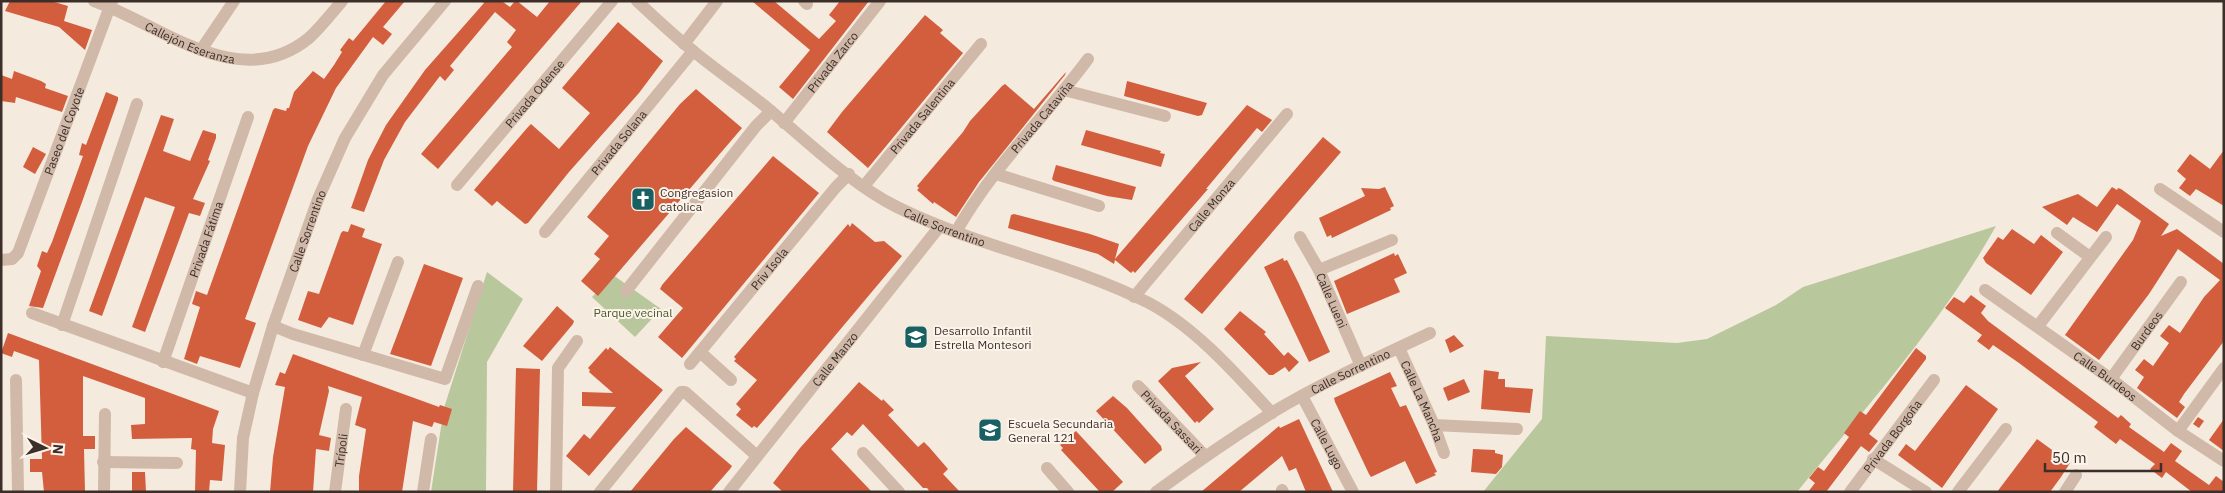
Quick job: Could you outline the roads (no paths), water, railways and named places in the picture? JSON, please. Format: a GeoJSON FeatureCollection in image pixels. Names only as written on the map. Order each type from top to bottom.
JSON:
{"type":"FeatureCollection","features":[{"type":"Feature","properties":{"kind":"street","name":"Callejón Eseranza"},"geometry":{"type":"LineString","coordinates":[[94,1],[110,4],[201,50],[228,59],[253,60],[270,58],[308,39],[342,1]]}},
{"type":"Feature","properties":{"kind":"street"},"geometry":{"type":"LineString","coordinates":[[201,50],[234,1]]}},
{"type":"Feature","properties":{"kind":"street","name":"Calle Sorrentino"},"geometry":{"type":"LineString","coordinates":[[240,492],[247,391],[273,326],[318,199],[345,138],[383,75],[445,1]]}},
{"type":"Feature","properties":{"kind":"street","name":"Privada Odense"},"geometry":{"type":"LineString","coordinates":[[457,185],[612,1]]}},
{"type":"Feature","properties":{"kind":"street","name":"Calle Sorrentino"},"geometry":{"type":"LineString","coordinates":[[637,1],[688,47],[864,186],[896,206],[940,226],[1063,267],[1150,304],[1177,322],[1217,355],[1272,413]]}},
{"type":"Feature","properties":{"kind":"street","name":"Privada Solana"},"geometry":{"type":"LineString","coordinates":[[544,232],[688,47],[717,1]]}},
{"type":"Feature","properties":{"kind":"street","name":"Privada Zarco"},"geometry":{"type":"LineString","coordinates":[[784,123],[880,1]]}},
{"type":"Feature","properties":{"kind":"street","name":"Paseo del Coyote"},"geometry":{"type":"LineString","coordinates":[[7,260],[18,254],[110,4]]}},
{"type":"Feature","properties":{"kind":"street","name":"Privada Salentina"},"geometry":{"type":"LineString","coordinates":[[864,186],[981,44]]}},
{"type":"Feature","properties":{"kind":"street","name":"Privada Cataviña"},"geometry":{"type":"LineString","coordinates":[[956,232],[968,211],[996,174],[1088,59]]}},
{"type":"Feature","properties":{"kind":"street"},"geometry":{"type":"LineString","coordinates":[[1064,90],[1164,116]]}},
{"type":"Feature","properties":{"kind":"street"},"geometry":{"type":"LineString","coordinates":[[62,325],[137,104]]}},
{"type":"Feature","properties":{"kind":"street"},"geometry":{"type":"LineString","coordinates":[[626,291],[770,110]]}},
{"type":"Feature","properties":{"kind":"street","name":"Calle Monza"},"geometry":{"type":"LineString","coordinates":[[1134,297],[1287,114]]}},
{"type":"Feature","properties":{"kind":"street","name":"Privada Fátima"},"geometry":{"type":"LineString","coordinates":[[164,362],[248,117]]}},
{"type":"Feature","properties":{"kind":"street","name":"Priv Isola"},"geometry":{"type":"LineString","coordinates":[[690,364],[836,187],[849,174]]}},
{"type":"Feature","properties":{"kind":"street"},"geometry":{"type":"LineString","coordinates":[[996,174],[1099,206]]}},
{"type":"Feature","properties":{"kind":"street"},"geometry":{"type":"LineString","coordinates":[[2160,189],[2224,232]]}},
{"type":"Feature","properties":{"kind":"street","name":"Calle Manzo"},"geometry":{"type":"LineString","coordinates":[[729,492],[940,226]]}},
{"type":"Feature","properties":{"kind":"street"},"geometry":{"type":"LineString","coordinates":[[2057,232],[2090,256]]}},
{"type":"Feature","properties":{"kind":"street","name":"Calle Lueni"},"geometry":{"type":"LineString","coordinates":[[1300,236],[1319,270],[1362,366]]}},
{"type":"Feature","properties":{"kind":"street"},"geometry":{"type":"LineString","coordinates":[[2038,326],[2106,236]]}},
{"type":"Feature","properties":{"kind":"street"},"geometry":{"type":"LineString","coordinates":[[1319,270],[1392,240]]}},
{"type":"Feature","properties":{"kind":"street"},"geometry":{"type":"LineString","coordinates":[[363,355],[398,262]]}},
{"type":"Feature","properties":{"kind":"street","name":"Burdeos"},"geometry":{"type":"LineString","coordinates":[[2111,379],[2181,282]]}},
{"type":"Feature","properties":{"kind":"street"},"geometry":{"type":"LineString","coordinates":[[273,326],[445,379],[478,286]]}},
{"type":"Feature","properties":{"kind":"street","name":"Calle Burdeos"},"geometry":{"type":"LineString","coordinates":[[1986,290],[2111,379],[2178,430],[2224,461]]}},
{"type":"Feature","properties":{"kind":"street"},"geometry":{"type":"LineString","coordinates":[[32,313],[247,391]]}},
{"type":"Feature","properties":{"kind":"street","name":"Calle Sorrentino"},"geometry":{"type":"LineString","coordinates":[[1156,492],[1206,456],[1272,413],[1302,396],[1430,333]]}},
{"type":"Feature","properties":{"kind":"street"},"geometry":{"type":"LineString","coordinates":[[556,492],[558,368],[578,341]]}},
{"type":"Feature","properties":{"kind":"street","name":"Calle La Mancha"},"geometry":{"type":"LineString","coordinates":[[1399,348],[1434,425],[1444,453]]}},
{"type":"Feature","properties":{"kind":"street"},"geometry":{"type":"LineString","coordinates":[[700,352],[732,380]]}},
{"type":"Feature","properties":{"kind":"street"},"geometry":{"type":"LineString","coordinates":[[2178,430],[2224,368]]}},
{"type":"Feature","properties":{"kind":"street"},"geometry":{"type":"LineString","coordinates":[[16,380],[18,492]]}},
{"type":"Feature","properties":{"kind":"street","name":"Privada Borgoña"},"geometry":{"type":"LineString","coordinates":[[1850,492],[1934,380]]}},
{"type":"Feature","properties":{"kind":"street","name":"Privada Sassari"},"geometry":{"type":"LineString","coordinates":[[1138,386],[1206,456]]}},
{"type":"Feature","properties":{"kind":"street"},"geometry":{"type":"LineString","coordinates":[[600,492],[681,392],[684,392],[757,456]]}},
{"type":"Feature","properties":{"kind":"street","name":"Calle Lugo"},"geometry":{"type":"LineString","coordinates":[[1302,396],[1353,492]]}},
{"type":"Feature","properties":{"kind":"street","name":"Trípoli"},"geometry":{"type":"LineString","coordinates":[[335,492],[346,409]]}},
{"type":"Feature","properties":{"kind":"street"},"geometry":{"type":"LineString","coordinates":[[104,492],[105,414]]}},
{"type":"Feature","properties":{"kind":"street"},"geometry":{"type":"LineString","coordinates":[[1434,425],[1517,428]]}},
{"type":"Feature","properties":{"kind":"street"},"geometry":{"type":"LineString","coordinates":[[1958,492],[2006,429]]}},
{"type":"Feature","properties":{"kind":"street"},"geometry":{"type":"LineString","coordinates":[[423,492],[431,439]]}},
{"type":"Feature","properties":{"kind":"street"},"geometry":{"type":"LineString","coordinates":[[864,454],[899,492]]}},
{"type":"Feature","properties":{"kind":"street"},"geometry":{"type":"LineString","coordinates":[[1873,459],[1926,492]]}},
{"type":"Feature","properties":{"kind":"street"},"geometry":{"type":"LineString","coordinates":[[103,462],[178,463]]}},
{"type":"Feature","properties":{"kind":"street"},"geometry":{"type":"LineString","coordinates":[[1047,468],[1068,492]]}},
{"type":"Feature","properties":{"kind":"street"},"geometry":{"type":"LineString","coordinates":[[2064,492],[2076,475]]}},
{"type":"Feature","properties":{"kind":"place","name":"Congregasion catolica"},"geometry":{"type":"Point","coordinates":[643,199]}},
{"type":"Feature","properties":{"kind":"place","name":"Desarrollo Infantil Estrella Montesori"},"geometry":{"type":"Point","coordinates":[916,337]}},
{"type":"Feature","properties":{"kind":"place","name":"Escuela Secundaria General 121"},"geometry":{"type":"Point","coordinates":[990,430]}},
{"type":"Feature","properties":{"kind":"park label","name":"Parque vecinal"},"geometry":{"type":"Point","coordinates":[633,312]}}]}
